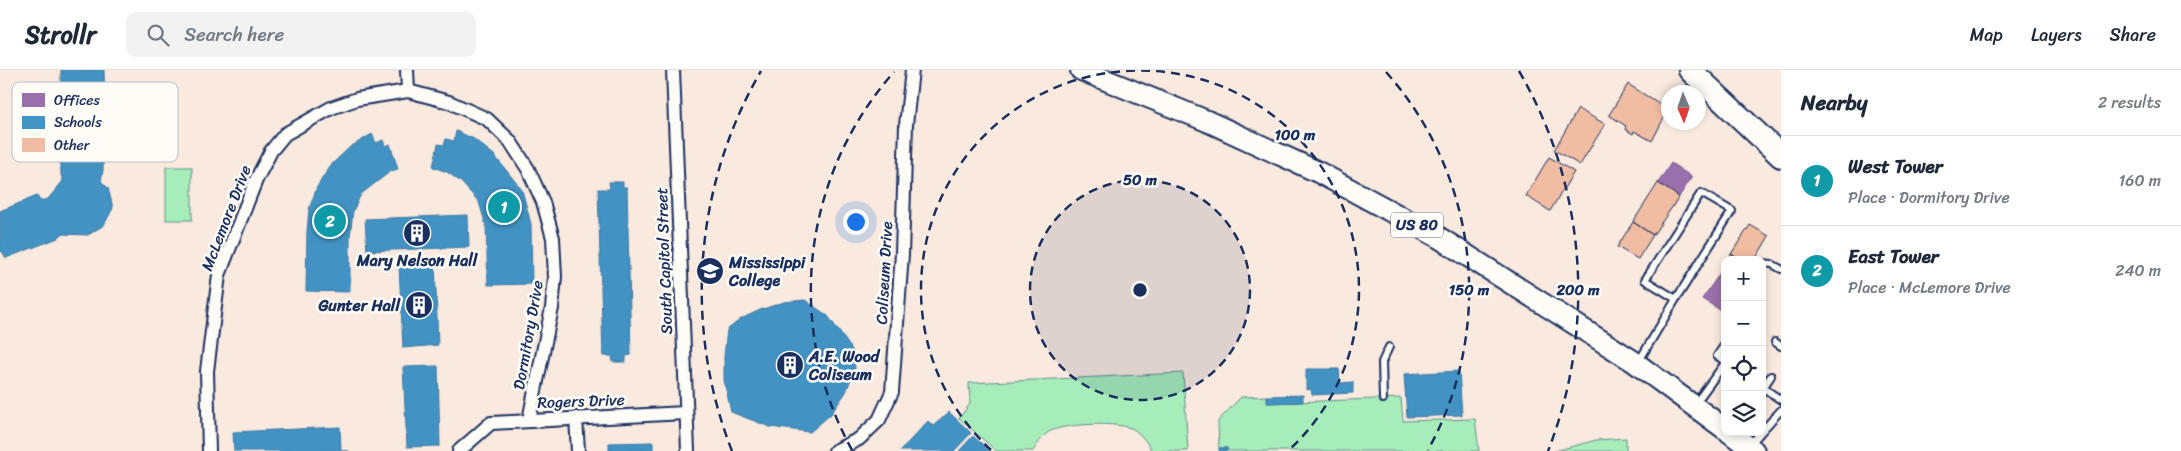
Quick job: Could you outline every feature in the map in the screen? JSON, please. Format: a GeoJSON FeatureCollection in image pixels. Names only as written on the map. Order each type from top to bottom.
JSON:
{"type":"FeatureCollection","features":[{"type":"Feature","properties":{"kind":"highway"},"geometry":{"type":"LineString","coordinates":[[1690,70],[1781,156]]}},
{"type":"Feature","properties":{"kind":"main road","name":"US 80"},"geometry":{"type":"LineString","coordinates":[[1081,70],[1207,121],[1318,172],[1438,236],[1637,364],[1721,426]]}},
{"type":"Feature","properties":{"kind":"main road"},"geometry":{"type":"LineString","coordinates":[[1743,436],[1757,440]]}},
{"type":"Feature","properties":{"kind":"street"},"geometry":{"type":"LineString","coordinates":[[407,70],[408,91]]}},
{"type":"Feature","properties":{"kind":"street","name":"South Capitol Street"},"geometry":{"type":"LineString","coordinates":[[673,70],[685,413],[688,451]]}},
{"type":"Feature","properties":{"kind":"street","name":"Coliseum Drive"},"geometry":{"type":"LineString","coordinates":[[835,451],[859,439],[879,420],[892,392],[902,254],[906,125],[912,70]]}},
{"type":"Feature","properties":{"kind":"street","name":"Dormitory Drive"},"geometry":{"type":"LineString","coordinates":[[408,91],[449,102],[487,119],[510,141],[528,169],[543,202],[553,238],[555,277],[552,308],[529,420]]}},
{"type":"Feature","properties":{"kind":"street","name":"McLemore Drive"},"geometry":{"type":"LineString","coordinates":[[209,451],[207,371],[219,275],[256,180],[271,151],[285,134],[331,108],[357,99],[408,91]]}},
{"type":"Feature","properties":{"kind":"street","name":"Rogers Drive"},"geometry":{"type":"LineString","coordinates":[[459,451],[491,423],[685,413]]}},
{"type":"Feature","properties":{"kind":"street"},"geometry":{"type":"LineString","coordinates":[[576,418],[578,451]]}},
{"type":"Feature","properties":{"kind":"lane"},"geometry":{"type":"LineString","coordinates":[[1637,364],[1732,211],[1701,193],[1646,280],[1676,299]]}},
{"type":"Feature","properties":{"kind":"lane"},"geometry":{"type":"LineString","coordinates":[[1766,263],[1772,264],[1781,269]]}},
{"type":"Feature","properties":{"kind":"lane"},"geometry":{"type":"LineString","coordinates":[[1383,399],[1382,362],[1389,347]]}},
{"type":"Feature","properties":{"kind":"lane"},"geometry":{"type":"LineString","coordinates":[[1694,406],[1721,368]]}},
{"type":"Feature","properties":{"kind":"lane"},"geometry":{"type":"LineString","coordinates":[[1766,384],[1771,376]]}},
{"type":"Feature","properties":{"kind":"lane"},"geometry":{"type":"LineString","coordinates":[[1766,390],[1781,400]]}},
{"type":"Feature","properties":{"kind":"lane"},"geometry":{"type":"LineString","coordinates":[[1757,440],[1781,410]]}},
{"type":"Feature","properties":{"kind":"green space"},"geometry":{"type":"Polygon","coordinates":[[[166,167],[192,167],[192,220],[166,220],[166,167]]]}},
{"type":"Feature","properties":{"kind":"green space"},"geometry":{"type":"Polygon","coordinates":[[[1183,373],[1188,451],[1152,451],[1135,430],[1117,425],[1091,424],[1065,427],[1047,433],[1033,451],[996,451],[959,418],[970,404],[969,383],[1183,373]]]}},
{"type":"Feature","properties":{"kind":"green space"},"geometry":{"type":"Polygon","coordinates":[[[1267,396],[1268,403],[1401,398],[1403,421],[1475,419],[1479,451],[1227,451],[1227,448],[1219,448],[1218,421],[1241,397],[1267,396]]]}},
{"type":"Feature","properties":{"kind":"green space"},"geometry":{"type":"Polygon","coordinates":[[[1626,438],[1626,451],[1555,451],[1596,440],[1626,438]]]}},
{"type":"Feature","properties":{"kind":"building: Offices"},"geometry":{"type":"Polygon","coordinates":[[[1671,163],[1692,177],[1679,197],[1658,183],[1671,163]]]}},
{"type":"Feature","properties":{"kind":"building: Offices"},"geometry":{"type":"Polygon","coordinates":[[[1718,276],[1721,278],[1721,310],[1702,299],[1718,276]]]}},
{"type":"Feature","properties":{"kind":"building: Schools"},"geometry":{"type":"Polygon","coordinates":[[[61,70],[104,70],[104,82],[61,82],[61,70]]]}},
{"type":"Feature","properties":{"kind":"building: Schools"},"geometry":{"type":"Polygon","coordinates":[[[456,131],[474,139],[494,155],[522,190],[531,224],[532,284],[488,285],[486,226],[479,202],[461,182],[447,172],[433,167],[438,144],[444,145],[446,139],[454,141],[456,131]]]}},
{"type":"Feature","properties":{"kind":"building: Schools"},"geometry":{"type":"Polygon","coordinates":[[[372,134],[376,143],[383,140],[385,146],[390,144],[398,169],[391,171],[361,194],[353,211],[350,237],[350,292],[306,291],[309,209],[317,187],[330,166],[350,147],[372,134]]]}},
{"type":"Feature","properties":{"kind":"building: Schools"},"geometry":{"type":"Polygon","coordinates":[[[61,162],[103,162],[101,181],[108,188],[113,208],[104,225],[88,235],[62,234],[58,238],[6,258],[2,251],[0,252],[0,211],[37,196],[40,201],[48,199],[63,181],[61,162]]]}},
{"type":"Feature","properties":{"kind":"building: Schools"},"geometry":{"type":"Polygon","coordinates":[[[609,182],[623,182],[623,187],[627,187],[631,355],[626,356],[626,362],[613,362],[612,356],[603,356],[598,189],[610,189],[609,182]]]}},
{"type":"Feature","properties":{"kind":"building: Schools","name":"Mary Nelson Hall"},"geometry":{"type":"Polygon","coordinates":[[[468,215],[469,247],[367,251],[365,219],[468,215]]]}},
{"type":"Feature","properties":{"kind":"building: Schools","name":"Gunter Hall"},"geometry":{"type":"Polygon","coordinates":[[[435,263],[438,345],[403,348],[399,265],[435,263]]]}},
{"type":"Feature","properties":{"kind":"building: Schools","name":"A.E. Wood Coliseum"},"geometry":{"type":"Polygon","coordinates":[[[805,300],[828,316],[853,351],[855,368],[846,392],[831,414],[810,432],[770,427],[731,412],[724,380],[727,330],[741,319],[760,310],[784,302],[805,300]]]}},
{"type":"Feature","properties":{"kind":"building: Schools"},"geometry":{"type":"Polygon","coordinates":[[[438,366],[440,446],[407,447],[403,367],[438,366]]]}},
{"type":"Feature","properties":{"kind":"building: Schools"},"geometry":{"type":"Polygon","coordinates":[[[1306,369],[1339,369],[1340,383],[1353,382],[1353,393],[1312,395],[1311,389],[1306,390],[1306,369]]]}},
{"type":"Feature","properties":{"kind":"building: Schools"},"geometry":{"type":"Polygon","coordinates":[[[1459,371],[1462,415],[1407,417],[1404,374],[1459,371]]]}},
{"type":"Feature","properties":{"kind":"building: Schools"},"geometry":{"type":"Polygon","coordinates":[[[1303,395],[1303,402],[1267,403],[1267,396],[1303,395]]]}},
{"type":"Feature","properties":{"kind":"building: Schools"},"geometry":{"type":"Polygon","coordinates":[[[949,412],[971,433],[954,451],[900,451],[928,421],[933,426],[949,412]]]}},
{"type":"Feature","properties":{"kind":"building: Schools"},"geometry":{"type":"Polygon","coordinates":[[[340,427],[341,451],[234,451],[233,432],[340,427]]]}},
{"type":"Feature","properties":{"kind":"building: Schools"},"geometry":{"type":"Polygon","coordinates":[[[973,436],[990,451],[959,451],[973,436]]]}},
{"type":"Feature","properties":{"kind":"building: Schools"},"geometry":{"type":"Polygon","coordinates":[[[653,442],[653,451],[609,451],[609,443],[653,442]]]}},
{"type":"Feature","properties":{"kind":"building: Schools"},"geometry":{"type":"Polygon","coordinates":[[[1219,448],[1227,448],[1227,451],[1219,451],[1219,448]]]}},
{"type":"Feature","properties":{"kind":"building: Other"},"geometry":{"type":"Polygon","coordinates":[[[1628,84],[1661,105],[1661,124],[1652,141],[1634,131],[1633,134],[1625,129],[1626,126],[1609,115],[1628,84]]]}},
{"type":"Feature","properties":{"kind":"building: Other"},"geometry":{"type":"Polygon","coordinates":[[[1578,109],[1605,124],[1580,165],[1554,150],[1578,109]]]}},
{"type":"Feature","properties":{"kind":"building: Other"},"geometry":{"type":"Polygon","coordinates":[[[1549,157],[1574,172],[1550,211],[1526,196],[1549,157]]]}},
{"type":"Feature","properties":{"kind":"building: Other"},"geometry":{"type":"Polygon","coordinates":[[[1658,183],[1679,197],[1653,235],[1633,222],[1658,183]]]}},
{"type":"Feature","properties":{"kind":"building: Other"},"geometry":{"type":"Polygon","coordinates":[[[1633,222],[1653,235],[1638,259],[1617,247],[1633,222]]]}},
{"type":"Feature","properties":{"kind":"building: Other"},"geometry":{"type":"Polygon","coordinates":[[[1750,225],[1769,236],[1757,256],[1734,256],[1731,254],[1750,225]]]}},
{"type":"Feature","properties":{"kind":"place","name":"West Tower"},"geometry":{"type":"Point","coordinates":[504,207]}},
{"type":"Feature","properties":{"kind":"place","name":"East Tower"},"geometry":{"type":"Point","coordinates":[330,221]}},
{"type":"Feature","properties":{"kind":"place","name":"Mary Nelson Hall"},"geometry":{"type":"Point","coordinates":[417,233]}},
{"type":"Feature","properties":{"kind":"place","name":"Mississippi College"},"geometry":{"type":"Point","coordinates":[710,271]}},
{"type":"Feature","properties":{"kind":"place","name":"Gunter Hall"},"geometry":{"type":"Point","coordinates":[419,305]}},
{"type":"Feature","properties":{"kind":"place","name":"A.E. Wood Coliseum"},"geometry":{"type":"Point","coordinates":[790,365]}}]}
